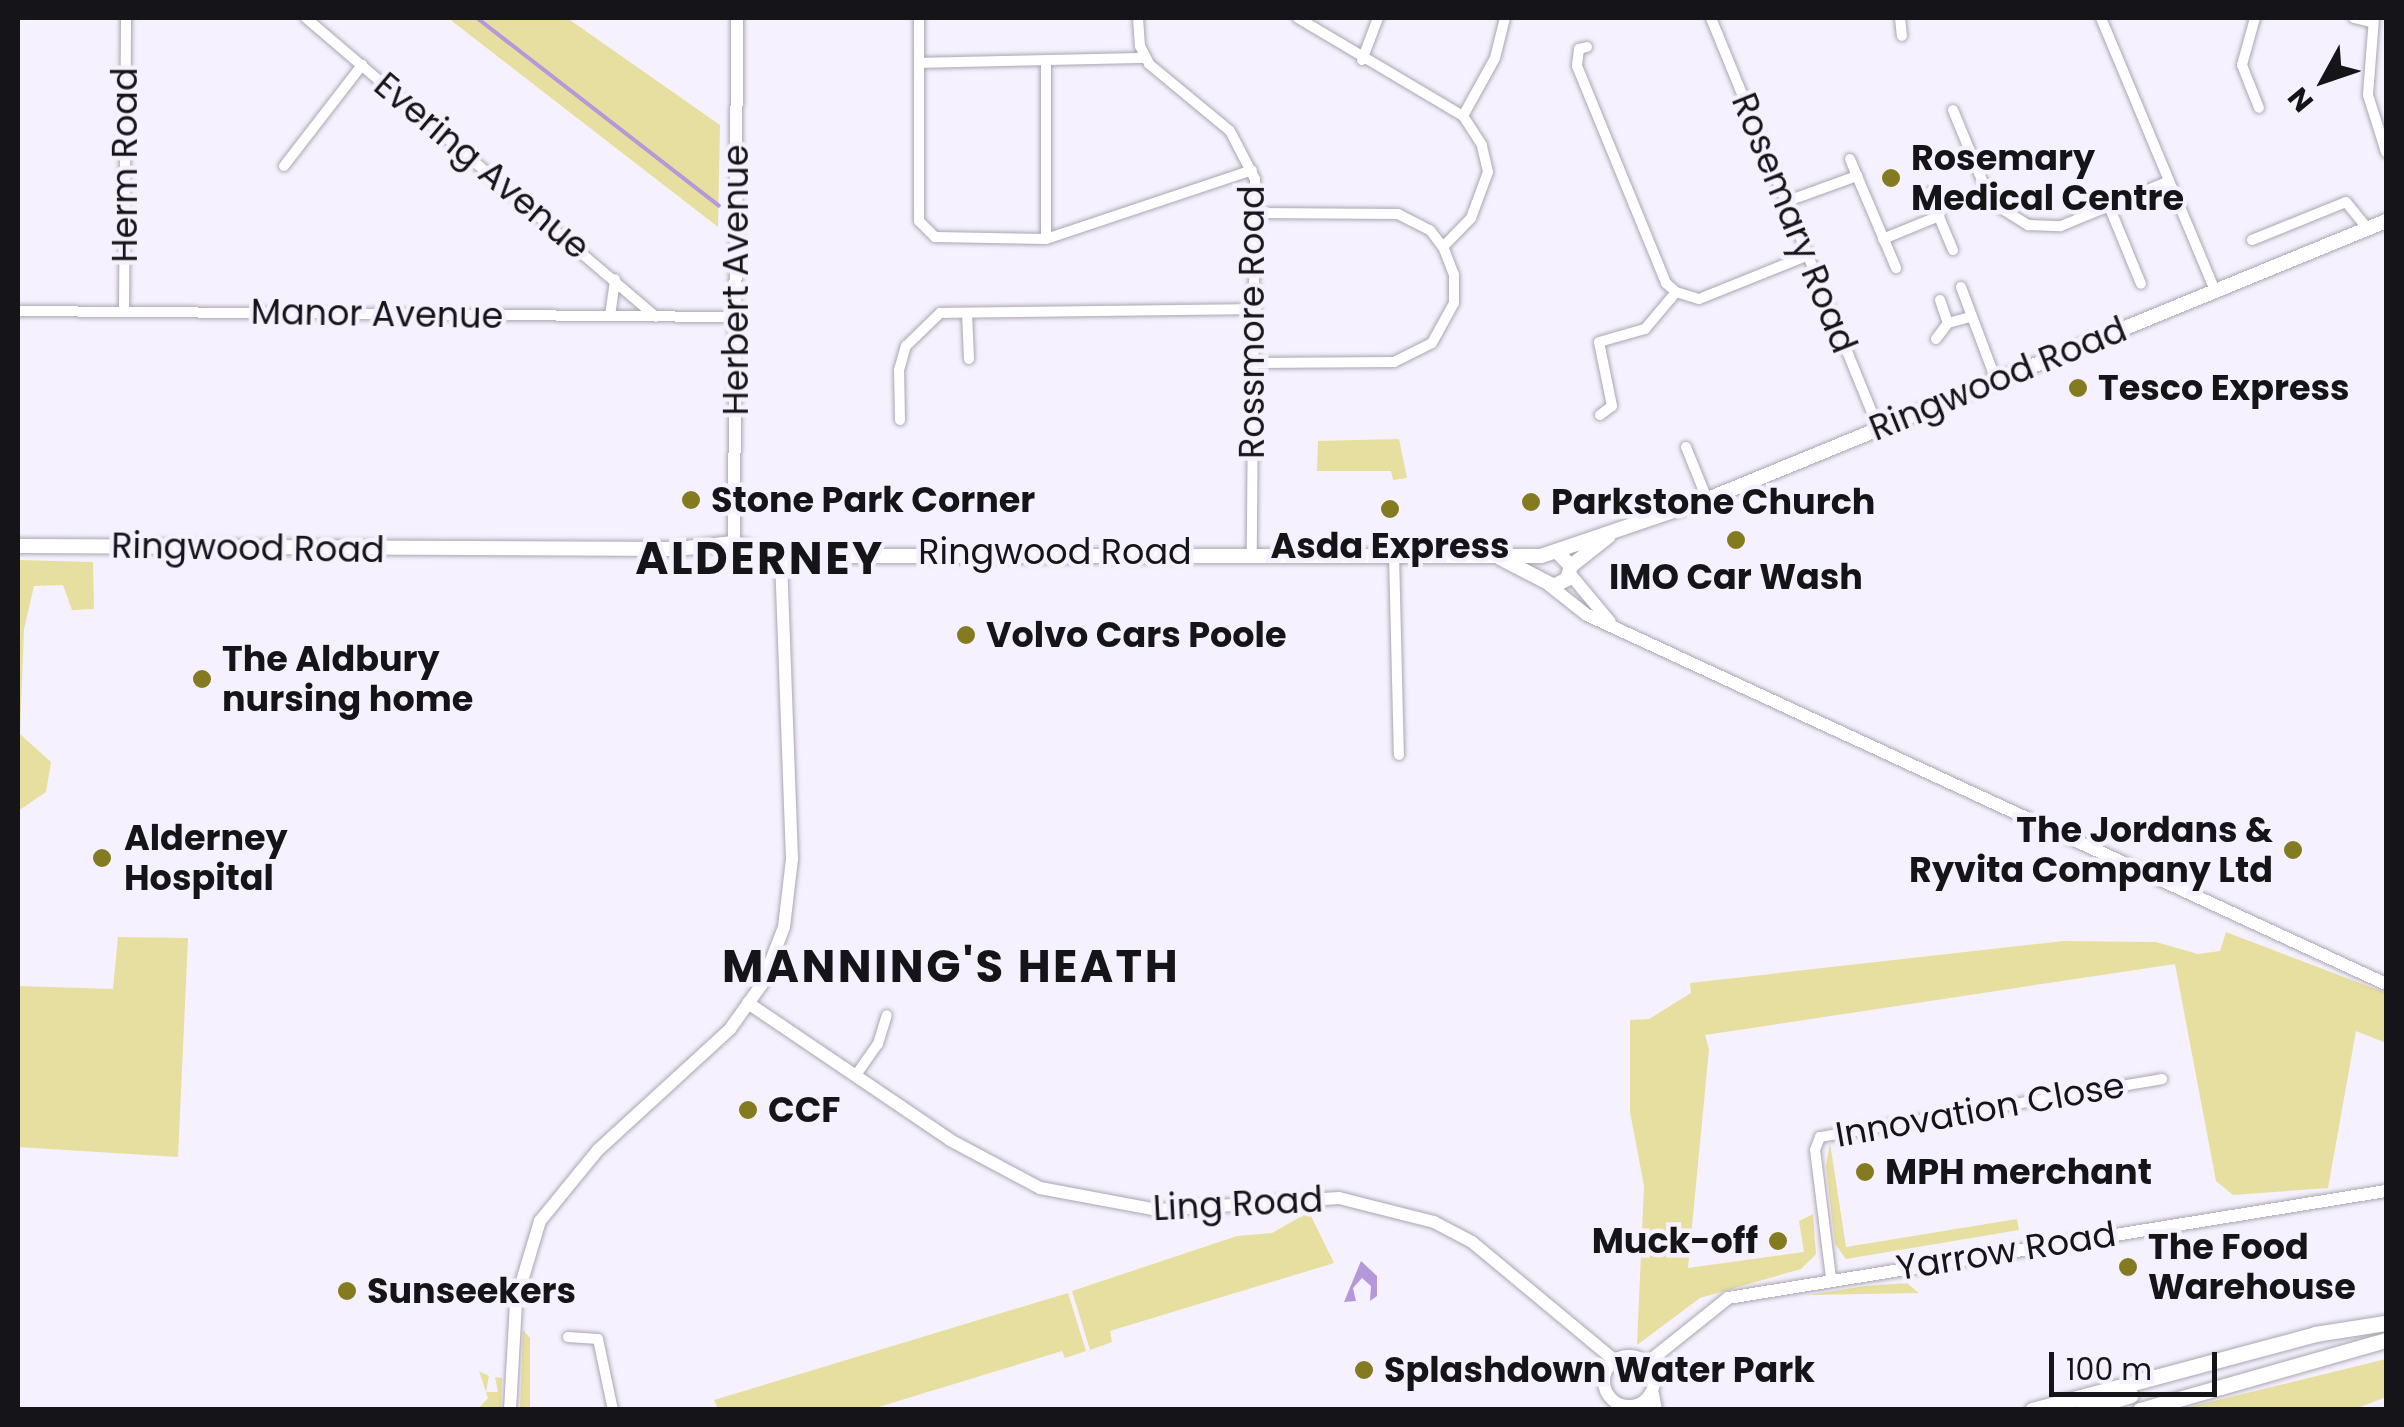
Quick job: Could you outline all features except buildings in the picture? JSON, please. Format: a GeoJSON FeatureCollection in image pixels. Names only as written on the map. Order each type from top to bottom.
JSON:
{"type":"FeatureCollection","features":[{"type":"Feature","properties":{"kind":"highway"},"geometry":{"type":"LineString","coordinates":[[2032,1410],[2315,1334],[2386,1323]]}},
{"type":"Feature","properties":{"kind":"highway"},"geometry":{"type":"LineString","coordinates":[[2082,1410],[2386,1323]]}},
{"type":"Feature","properties":{"kind":"highway"},"geometry":{"type":"LineString","coordinates":[[2140,1410],[2386,1340]]}},
{"type":"Feature","properties":{"kind":"main road","name":"Ringwood Road"},"geometry":{"type":"LineString","coordinates":[[18,546],[656,549],[734,542],[781,556],[1541,556],[1609,536],[1707,499],[2386,221]]}},
{"type":"Feature","properties":{"kind":"main road","name":"Ringwood Road"},"geometry":{"type":"LineString","coordinates":[[1495,556],[1545,582],[1570,570],[1609,536]]}},
{"type":"Feature","properties":{"kind":"main road"},"geometry":{"type":"LineString","coordinates":[[1556,551],[1570,570]]}},
{"type":"Feature","properties":{"kind":"main road"},"geometry":{"type":"LineString","coordinates":[[1541,556],[1545,582]]}},
{"type":"Feature","properties":{"kind":"street","name":"Herm Road"},"geometry":{"type":"LineString","coordinates":[[124,312],[126,18]]}},
{"type":"Feature","properties":{"kind":"street","name":"Evering Avenue"},"geometry":{"type":"LineString","coordinates":[[306,18],[656,317]]}},
{"type":"Feature","properties":{"kind":"street","name":"Herbert Avenue"},"geometry":{"type":"LineString","coordinates":[[734,542],[737,18]]}},
{"type":"Feature","properties":{"kind":"street"},"geometry":{"type":"LineString","coordinates":[[920,18],[922,226],[946,240],[1046,239],[1252,170]]}},
{"type":"Feature","properties":{"kind":"street"},"geometry":{"type":"LineString","coordinates":[[919,63],[1145,58],[1138,18]]}},
{"type":"Feature","properties":{"kind":"street"},"geometry":{"type":"LineString","coordinates":[[1298,18],[1362,60],[1463,116],[1482,145],[1488,172],[1471,218],[1443,246]]}},
{"type":"Feature","properties":{"kind":"street"},"geometry":{"type":"LineString","coordinates":[[1362,60],[1378,18]]}},
{"type":"Feature","properties":{"kind":"street"},"geometry":{"type":"LineString","coordinates":[[1463,116],[1495,58],[1504,18]]}},
{"type":"Feature","properties":{"kind":"street","name":"Rosemary Road"},"geometry":{"type":"LineString","coordinates":[[1710,18],[1878,428]]}},
{"type":"Feature","properties":{"kind":"street"},"geometry":{"type":"LineString","coordinates":[[1900,18],[1902,36]]}},
{"type":"Feature","properties":{"kind":"street"},"geometry":{"type":"LineString","coordinates":[[2100,18],[2215,291]]}},
{"type":"Feature","properties":{"kind":"street"},"geometry":{"type":"LineString","coordinates":[[2254,18],[2242,65],[2259,108]]}},
{"type":"Feature","properties":{"kind":"street"},"geometry":{"type":"LineString","coordinates":[[2354,18],[2373,20],[2368,95],[2386,152]]}},
{"type":"Feature","properties":{"kind":"street"},"geometry":{"type":"LineString","coordinates":[[1588,47],[1579,49],[1577,66],[1676,292],[1699,299],[1806,256]]}},
{"type":"Feature","properties":{"kind":"street","name":"Rossmore Road"},"geometry":{"type":"LineString","coordinates":[[1145,58],[1230,131],[1252,170],[1257,213],[1252,553]]}},
{"type":"Feature","properties":{"kind":"street"},"geometry":{"type":"LineString","coordinates":[[1046,63],[1046,239]]}},
{"type":"Feature","properties":{"kind":"street"},"geometry":{"type":"LineString","coordinates":[[284,166],[362,65]]}},
{"type":"Feature","properties":{"kind":"street"},"geometry":{"type":"LineString","coordinates":[[1953,110],[1991,202],[2014,220],[2060,226],[2166,182]]}},
{"type":"Feature","properties":{"kind":"street"},"geometry":{"type":"LineString","coordinates":[[1850,159],[1896,268]]}},
{"type":"Feature","properties":{"kind":"street"},"geometry":{"type":"LineString","coordinates":[[1785,202],[1857,176]]}},
{"type":"Feature","properties":{"kind":"street"},"geometry":{"type":"LineString","coordinates":[[1929,193],[1953,250]]}},
{"type":"Feature","properties":{"kind":"street"},"geometry":{"type":"LineString","coordinates":[[2252,240],[2346,202],[2368,229]]}},
{"type":"Feature","properties":{"kind":"street"},"geometry":{"type":"LineString","coordinates":[[2109,206],[2140,284]]}},
{"type":"Feature","properties":{"kind":"street"},"geometry":{"type":"LineString","coordinates":[[1254,363],[1373,364],[1421,351],[1454,304],[1454,275],[1443,246],[1430,230],[1398,214],[1257,213]]}},
{"type":"Feature","properties":{"kind":"street"},"geometry":{"type":"LineString","coordinates":[[1883,239],[1939,216]]}},
{"type":"Feature","properties":{"kind":"street"},"geometry":{"type":"LineString","coordinates":[[610,316],[615,280]]}},
{"type":"Feature","properties":{"kind":"street"},"geometry":{"type":"LineString","coordinates":[[1961,287],[1996,380]]}},
{"type":"Feature","properties":{"kind":"street"},"geometry":{"type":"LineString","coordinates":[[1600,415],[1612,397],[1598,342],[1645,329],[1676,292]]}},
{"type":"Feature","properties":{"kind":"street"},"geometry":{"type":"LineString","coordinates":[[1940,300],[1948,323]]}},
{"type":"Feature","properties":{"kind":"street"},"geometry":{"type":"LineString","coordinates":[[900,420],[899,370],[906,346],[931,318],[967,313],[1256,309]]}},
{"type":"Feature","properties":{"kind":"street","name":"Manor Avenue"},"geometry":{"type":"LineString","coordinates":[[18,312],[737,317]]}},
{"type":"Feature","properties":{"kind":"street"},"geometry":{"type":"LineString","coordinates":[[967,313],[970,359]]}},
{"type":"Feature","properties":{"kind":"street"},"geometry":{"type":"LineString","coordinates":[[1936,339],[1948,323],[1971,317]]}},
{"type":"Feature","properties":{"kind":"street"},"geometry":{"type":"LineString","coordinates":[[1686,448],[1707,499]]}},
{"type":"Feature","properties":{"kind":"street"},"geometry":{"type":"LineString","coordinates":[[510,1410],[516,1301],[540,1221],[574,1174],[696,1066],[748,1003],[784,928],[792,886],[781,556]]}},
{"type":"Feature","properties":{"kind":"street"},"geometry":{"type":"LineString","coordinates":[[1394,556],[1399,754]]}},
{"type":"Feature","properties":{"kind":"street"},"geometry":{"type":"LineString","coordinates":[[1570,570],[1612,624]]}},
{"type":"Feature","properties":{"kind":"street"},"geometry":{"type":"LineString","coordinates":[[1545,582],[1587,615],[2386,984]]}},
{"type":"Feature","properties":{"kind":"street","name":"Ling Road"},"geometry":{"type":"LineString","coordinates":[[748,1003],[985,1162],[1040,1188],[1104,1204],[1181,1211],[1339,1198],[1434,1222],[1472,1242],[1614,1360]]}},
{"type":"Feature","properties":{"kind":"street"},"geometry":{"type":"LineString","coordinates":[[856,1076],[878,1044],[888,1015]]}},
{"type":"Feature","properties":{"kind":"street","name":"Innovation Close"},"geometry":{"type":"LineString","coordinates":[[1832,1278],[1815,1150],[1820,1137],[2162,1079]]}},
{"type":"Feature","properties":{"kind":"street","name":"Yarrow Road"},"geometry":{"type":"LineString","coordinates":[[1647,1363],[1728,1298],[1832,1278],[2386,1191]]}},
{"type":"Feature","properties":{"kind":"street"},"geometry":{"type":"LineString","coordinates":[[568,1336],[598,1339],[613,1410]]}},
{"type":"Feature","properties":{"kind":"street"},"geometry":{"type":"LineString","coordinates":[[1627,1356],[1647,1363],[1654,1373],[1652,1402],[1619,1407],[1604,1382],[1614,1360],[1627,1356]]}},
{"type":"Feature","properties":{"kind":"shaded area"},"geometry":{"type":"Polygon","coordinates":[[[448,18],[567,18],[720,125],[718,227],[448,18]]]}},
{"type":"Feature","properties":{"kind":"shaded area"},"geometry":{"type":"Polygon","coordinates":[[[1399,439],[1407,478],[1393,480],[1391,471],[1317,471],[1318,441],[1399,439]]]}},
{"type":"Feature","properties":{"kind":"shaded area"},"geometry":{"type":"Polygon","coordinates":[[[18,560],[93,562],[94,609],[72,610],[63,585],[34,586],[24,629],[20,734],[51,762],[46,792],[18,811],[18,560]]]}},
{"type":"Feature","properties":{"kind":"shaded area"},"geometry":{"type":"Polygon","coordinates":[[[2226,932],[2386,993],[2386,1043],[2356,1031],[2328,1188],[2233,1195],[2216,1181],[2175,964],[1705,1035],[1709,1049],[1688,1268],[1804,1252],[1799,1221],[1813,1214],[1816,1254],[1801,1269],[1700,1298],[1637,1345],[1644,1186],[1630,1112],[1630,1020],[1649,1019],[1691,993],[1690,983],[2064,941],[2156,942],[2198,954],[2220,951],[2226,932]]]}},
{"type":"Feature","properties":{"kind":"shaded area"},"geometry":{"type":"Polygon","coordinates":[[[118,937],[188,938],[178,1157],[18,1147],[18,986],[113,989],[118,937]]]}},
{"type":"Feature","properties":{"kind":"shaded area"},"geometry":{"type":"Polygon","coordinates":[[[1830,1143],[1846,1247],[2017,1219],[2019,1230],[1846,1259],[1835,1244],[1826,1166],[1830,1143]]]}},
{"type":"Feature","properties":{"kind":"shaded area"},"geometry":{"type":"Polygon","coordinates":[[[1309,1212],[1334,1263],[1110,1331],[1112,1342],[1090,1350],[1072,1291],[1237,1236],[1272,1233],[1309,1212]]]}},
{"type":"Feature","properties":{"kind":"shaded area"},"geometry":{"type":"Polygon","coordinates":[[[1361,1261],[1377,1276],[1377,1296],[1370,1301],[1371,1286],[1362,1278],[1353,1288],[1356,1301],[1344,1302],[1361,1261]]]}},
{"type":"Feature","properties":{"kind":"shaded area"},"geometry":{"type":"Polygon","coordinates":[[[1907,1283],[1919,1293],[1807,1295],[1865,1286],[1907,1283]]]}},
{"type":"Feature","properties":{"kind":"shaded area"},"geometry":{"type":"Polygon","coordinates":[[[1068,1293],[1086,1351],[1065,1358],[1062,1351],[872,1409],[718,1409],[714,1400],[1068,1293]]]}},
{"type":"Feature","properties":{"kind":"shaded area"},"geometry":{"type":"Polygon","coordinates":[[[523,1330],[530,1338],[530,1409],[520,1409],[523,1330]]]}},
{"type":"Feature","properties":{"kind":"shaded area"},"geometry":{"type":"Polygon","coordinates":[[[2386,1359],[2386,1397],[2355,1409],[2181,1409],[2386,1359]]]}},
{"type":"Feature","properties":{"kind":"shaded area"},"geometry":{"type":"Polygon","coordinates":[[[479,1371],[489,1376],[486,1392],[479,1371]]]}},
{"type":"Feature","properties":{"kind":"shaded area"},"geometry":{"type":"Polygon","coordinates":[[[495,1377],[502,1378],[501,1409],[478,1409],[488,1398],[486,1392],[498,1392],[495,1377]]]}},
{"type":"Feature","properties":{"kind":"waterway"},"geometry":{"type":"LineString","coordinates":[[477,18],[719,206]]}},
{"type":"Feature","properties":{"kind":"place","name":"Rosemary Medical Centre"},"geometry":{"type":"Point","coordinates":[1891,178]}},
{"type":"Feature","properties":{"kind":"place","name":"Tesco Express"},"geometry":{"type":"Point","coordinates":[2078,388]}},
{"type":"Feature","properties":{"kind":"place","name":"Stone Park Corner"},"geometry":{"type":"Point","coordinates":[691,500]}},
{"type":"Feature","properties":{"kind":"place","name":"Parkstone Church"},"geometry":{"type":"Point","coordinates":[1531,502]}},
{"type":"Feature","properties":{"kind":"place","name":"Asda Express"},"geometry":{"type":"Point","coordinates":[1390,509]}},
{"type":"Feature","properties":{"kind":"place","name":"IMO Car Wash"},"geometry":{"type":"Point","coordinates":[1736,540]}},
{"type":"Feature","properties":{"kind":"place","name":"Volvo Cars Poole"},"geometry":{"type":"Point","coordinates":[966,635]}},
{"type":"Feature","properties":{"kind":"place","name":"The Aldbury nursing home"},"geometry":{"type":"Point","coordinates":[202,679]}},
{"type":"Feature","properties":{"kind":"place","name":"The Jordans & Ryvita Company Ltd"},"geometry":{"type":"Point","coordinates":[2293,850]}},
{"type":"Feature","properties":{"kind":"place","name":"Alderney Hospital"},"geometry":{"type":"Point","coordinates":[102,858]}},
{"type":"Feature","properties":{"kind":"place","name":"CCF"},"geometry":{"type":"Point","coordinates":[748,1110]}},
{"type":"Feature","properties":{"kind":"place","name":"MPH merchant"},"geometry":{"type":"Point","coordinates":[1865,1172]}},
{"type":"Feature","properties":{"kind":"place","name":"Muck-off"},"geometry":{"type":"Point","coordinates":[1778,1241]}},
{"type":"Feature","properties":{"kind":"place","name":"The Food Warehouse"},"geometry":{"type":"Point","coordinates":[2128,1267]}},
{"type":"Feature","properties":{"kind":"place","name":"Sunseekers"},"geometry":{"type":"Point","coordinates":[347,1291]}},
{"type":"Feature","properties":{"kind":"place","name":"Splashdown Water Park"},"geometry":{"type":"Point","coordinates":[1364,1370]}},
{"type":"Feature","properties":{"kind":"district","name":"ALDERNEY"},"geometry":{"type":"Point","coordinates":[760,559]}},
{"type":"Feature","properties":{"kind":"district","name":"MANNING'S HEATH"},"geometry":{"type":"Point","coordinates":[951,967]}}]}
